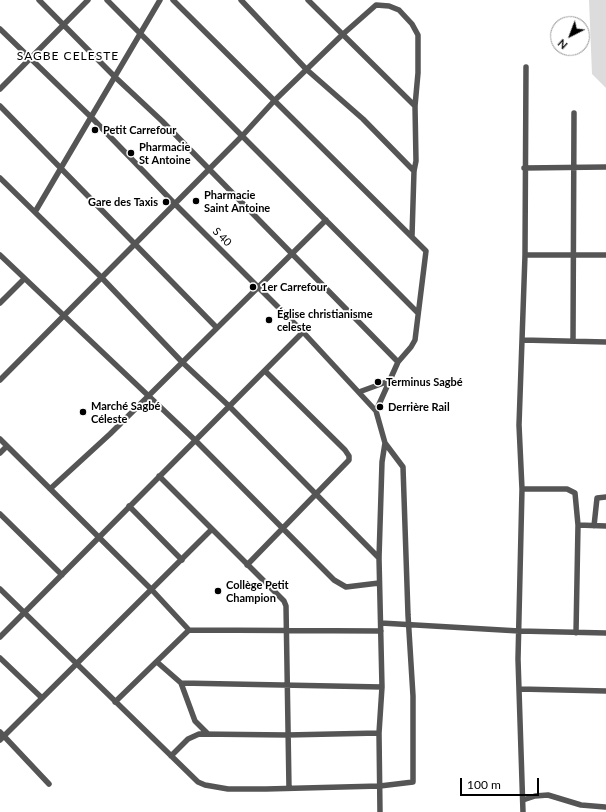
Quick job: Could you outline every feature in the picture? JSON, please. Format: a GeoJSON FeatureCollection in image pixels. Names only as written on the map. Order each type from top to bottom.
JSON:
{"type":"FeatureCollection","features":[{"type":"Feature","properties":{"kind":"street"},"geometry":{"type":"LineString","coordinates":[[39,0],[115,77],[209,168],[398,362]]}},
{"type":"Feature","properties":{"kind":"street"},"geometry":{"type":"LineString","coordinates":[[0,89],[88,0]]}},
{"type":"Feature","properties":{"kind":"street"},"geometry":{"type":"LineString","coordinates":[[107,0],[243,135],[418,313]]}},
{"type":"Feature","properties":{"kind":"street"},"geometry":{"type":"LineString","coordinates":[[35,212],[92,118],[139,33],[160,0]]}},
{"type":"Feature","properties":{"kind":"street"},"geometry":{"type":"LineString","coordinates":[[0,589],[198,782],[204,785],[228,789],[380,786],[413,782],[413,696],[410,626],[408,615],[403,467],[385,443],[376,411],[398,362],[415,340],[426,251],[173,0]]}},
{"type":"Feature","properties":{"kind":"street"},"geometry":{"type":"LineString","coordinates":[[241,0],[306,69],[363,119],[414,171]]}},
{"type":"Feature","properties":{"kind":"street"},"geometry":{"type":"LineString","coordinates":[[308,0],[415,106]]}},
{"type":"Feature","properties":{"kind":"street"},"geometry":{"type":"LineString","coordinates":[[0,380],[63,314],[243,135],[306,69],[376,5],[389,6],[399,10],[412,24],[418,36],[418,73],[415,106],[416,161],[414,171],[412,236]]}},
{"type":"Feature","properties":{"kind":"street","name":"S 40"},"geometry":{"type":"LineString","coordinates":[[0,29],[92,118],[174,203],[259,287],[376,411]]}},
{"type":"Feature","properties":{"kind":"street"},"geometry":{"type":"LineString","coordinates":[[523,812],[519,689],[522,489],[519,425],[525,255],[524,168],[526,67]]}},
{"type":"Feature","properties":{"kind":"street"},"geometry":{"type":"LineString","coordinates":[[0,106],[217,328]]}},
{"type":"Feature","properties":{"kind":"street"},"geometry":{"type":"LineString","coordinates":[[573,341],[574,113]]}},
{"type":"Feature","properties":{"kind":"street"},"geometry":{"type":"LineString","coordinates":[[524,168],[606,167]]}},
{"type":"Feature","properties":{"kind":"street"},"geometry":{"type":"LineString","coordinates":[[0,178],[101,277],[182,362],[229,406],[379,558]]}},
{"type":"Feature","properties":{"kind":"street"},"geometry":{"type":"LineString","coordinates":[[50,490],[148,396],[326,220]]}},
{"type":"Feature","properties":{"kind":"street"},"geometry":{"type":"LineString","coordinates":[[0,255],[195,440],[340,585],[346,587],[379,583]]}},
{"type":"Feature","properties":{"kind":"street"},"geometry":{"type":"LineString","coordinates":[[525,255],[606,255]]}},
{"type":"Feature","properties":{"kind":"street"},"geometry":{"type":"LineString","coordinates":[[0,303],[24,279]]}},
{"type":"Feature","properties":{"kind":"street"},"geometry":{"type":"LineString","coordinates":[[0,637],[303,332]]}},
{"type":"Feature","properties":{"kind":"street"},"geometry":{"type":"LineString","coordinates":[[522,340],[606,342]]}},
{"type":"Feature","properties":{"kind":"street"},"geometry":{"type":"LineString","coordinates":[[247,565],[349,460],[349,456],[265,371]]}},
{"type":"Feature","properties":{"kind":"street"},"geometry":{"type":"LineString","coordinates":[[359,392],[389,381]]}},
{"type":"Feature","properties":{"kind":"street"},"geometry":{"type":"LineString","coordinates":[[0,439],[152,590],[189,630],[287,632],[381,631]]}},
{"type":"Feature","properties":{"kind":"street"},"geometry":{"type":"LineString","coordinates":[[380,812],[379,733],[382,687],[379,558],[382,462],[385,443]]}},
{"type":"Feature","properties":{"kind":"street"},"geometry":{"type":"LineString","coordinates":[[0,453],[7,446]]}},
{"type":"Feature","properties":{"kind":"street"},"geometry":{"type":"LineString","coordinates":[[159,476],[284,601],[286,606],[287,632],[287,735],[289,788]]}},
{"type":"Feature","properties":{"kind":"street"},"geometry":{"type":"LineString","coordinates":[[522,489],[572,490],[576,498],[578,525],[576,633]]}},
{"type":"Feature","properties":{"kind":"street"},"geometry":{"type":"LineString","coordinates":[[594,526],[597,498],[606,497]]}},
{"type":"Feature","properties":{"kind":"street"},"geometry":{"type":"LineString","coordinates":[[129,506],[182,560]]}},
{"type":"Feature","properties":{"kind":"street"},"geometry":{"type":"LineString","coordinates":[[0,514],[62,575]]}},
{"type":"Feature","properties":{"kind":"street"},"geometry":{"type":"LineString","coordinates":[[0,524],[5,519]]}},
{"type":"Feature","properties":{"kind":"street"},"geometry":{"type":"LineString","coordinates":[[578,525],[606,526]]}},
{"type":"Feature","properties":{"kind":"street"},"geometry":{"type":"LineString","coordinates":[[49,784],[1,736],[77,664],[212,529]]}},
{"type":"Feature","properties":{"kind":"street"},"geometry":{"type":"LineString","coordinates":[[381,623],[410,626],[606,634]]}},
{"type":"Feature","properties":{"kind":"street"},"geometry":{"type":"LineString","coordinates":[[115,702],[189,630]]}},
{"type":"Feature","properties":{"kind":"street"},"geometry":{"type":"LineString","coordinates":[[0,658],[42,698]]}},
{"type":"Feature","properties":{"kind":"street"},"geometry":{"type":"LineString","coordinates":[[157,662],[181,683],[195,721],[207,733]]}},
{"type":"Feature","properties":{"kind":"street"},"geometry":{"type":"LineString","coordinates":[[181,683],[382,687]]}},
{"type":"Feature","properties":{"kind":"street"},"geometry":{"type":"LineString","coordinates":[[519,689],[606,691]]}},
{"type":"Feature","properties":{"kind":"street"},"geometry":{"type":"LineString","coordinates":[[171,756],[188,739],[207,733],[287,735],[379,733]]}},
{"type":"Feature","properties":{"kind":"street"},"geometry":{"type":"LineString","coordinates":[[523,800],[535,796],[548,795],[581,805],[605,807]]}},
{"type":"Feature","properties":{"kind":"shaded area"},"geometry":{"type":"Polygon","coordinates":[[[589,0],[606,0],[606,88],[592,74],[589,0]]]}},
{"type":"Feature","properties":{"kind":"place","name":"Petit Carrefour"},"geometry":{"type":"Point","coordinates":[95,130]}},
{"type":"Feature","properties":{"kind":"place","name":"Pharmacie St Antoine"},"geometry":{"type":"Point","coordinates":[131,153]}},
{"type":"Feature","properties":{"kind":"place","name":"Pharmacie Saint Antoine"},"geometry":{"type":"Point","coordinates":[196,201]}},
{"type":"Feature","properties":{"kind":"place","name":"Gare des Taxis"},"geometry":{"type":"Point","coordinates":[166,202]}},
{"type":"Feature","properties":{"kind":"place","name":"1er Carrefour"},"geometry":{"type":"Point","coordinates":[253,287]}},
{"type":"Feature","properties":{"kind":"place","name":"Église christianisme celeste"},"geometry":{"type":"Point","coordinates":[269,320]}},
{"type":"Feature","properties":{"kind":"place","name":"Terminus Sagbé"},"geometry":{"type":"Point","coordinates":[378,382]}},
{"type":"Feature","properties":{"kind":"place","name":"Derrière Rail"},"geometry":{"type":"Point","coordinates":[380,407]}},
{"type":"Feature","properties":{"kind":"place","name":"Marché Sagbé Céleste"},"geometry":{"type":"Point","coordinates":[83,412]}},
{"type":"Feature","properties":{"kind":"place","name":"Collège Petit Champion"},"geometry":{"type":"Point","coordinates":[218,591]}},
{"type":"Feature","properties":{"kind":"district","name":"SAGBE CELESTE"},"geometry":{"type":"Point","coordinates":[68,56]}}]}
